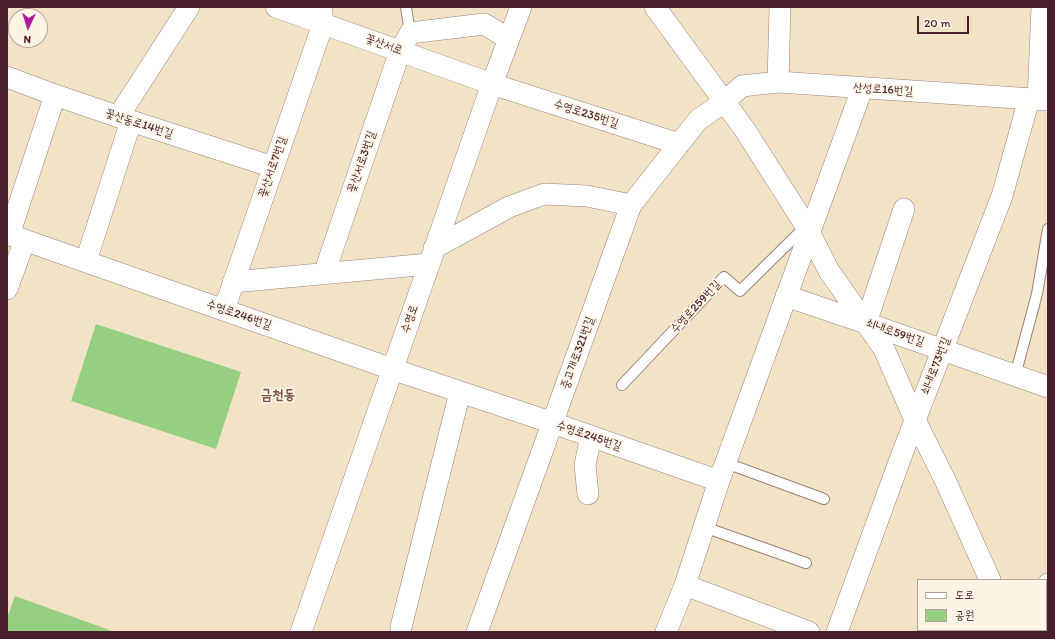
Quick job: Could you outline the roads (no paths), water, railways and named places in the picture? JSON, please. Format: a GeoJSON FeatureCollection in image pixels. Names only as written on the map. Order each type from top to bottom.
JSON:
{"type":"FeatureCollection","features":[{"type":"Feature","properties":{"kind":"street"},"geometry":{"type":"LineString","coordinates":[[86,261],[124,119],[189,7]]}},
{"type":"Feature","properties":{"kind":"street","name":"꽃산서로"},"geometry":{"type":"LineString","coordinates":[[276,7],[322,15],[400,51],[492,84]]}},
{"type":"Feature","properties":{"kind":"street","name":"수영로"},"geometry":{"type":"LineString","coordinates":[[301,632],[431,256],[521,7]]}},
{"type":"Feature","properties":{"kind":"street"},"geometry":{"type":"LineString","coordinates":[[778,82],[780,7]]}},
{"type":"Feature","properties":{"kind":"street","name":"쇠내로73번길"},"geometry":{"type":"LineString","coordinates":[[837,632],[915,420],[1039,100],[1042,7]]}},
{"type":"Feature","properties":{"kind":"street"},"geometry":{"type":"LineString","coordinates":[[664,10],[724,102],[745,130],[808,230],[830,271],[884,349],[915,420],[946,482],[990,579]]}},
{"type":"Feature","properties":{"kind":"street","name":"꽃산서로7번길"},"geometry":{"type":"LineString","coordinates":[[224,310],[273,167],[322,15]]}},
{"type":"Feature","properties":{"kind":"street"},"geometry":{"type":"LineString","coordinates":[[410,33],[484,24],[509,39]]}},
{"type":"Feature","properties":{"kind":"street","name":"꽃산서로3번길"},"geometry":{"type":"LineString","coordinates":[[324,274],[400,51],[410,33]]}},
{"type":"Feature","properties":{"kind":"street","name":"꽃산동로14번길"},"geometry":{"type":"LineString","coordinates":[[7,78],[124,119],[273,167]]}},
{"type":"Feature","properties":{"kind":"street","name":"산성로16번길"},"geometry":{"type":"LineString","coordinates":[[724,102],[742,86],[778,82],[1039,100]]}},
{"type":"Feature","properties":{"kind":"street","name":"수영로235번길"},"geometry":{"type":"LineString","coordinates":[[492,84],[680,144]]}},
{"type":"Feature","properties":{"kind":"street","name":"수영로259번길"},"geometry":{"type":"LineString","coordinates":[[666,632],[685,585],[722,472],[786,296],[808,230],[862,88]]}},
{"type":"Feature","properties":{"kind":"street"},"geometry":{"type":"LineString","coordinates":[[7,289],[14,236],[54,95]]}},
{"type":"Feature","properties":{"kind":"street","name":"중고개로321번길"},"geometry":{"type":"LineString","coordinates":[[477,632],[632,204],[698,120],[724,102]]}},
{"type":"Feature","properties":{"kind":"street"},"geometry":{"type":"LineString","coordinates":[[233,282],[324,274],[431,256],[509,207],[544,194],[587,196],[632,204]]}},
{"type":"Feature","properties":{"kind":"street"},"geometry":{"type":"LineString","coordinates":[[866,323],[904,209]]}},
{"type":"Feature","properties":{"kind":"street","name":"수영로246번길"},"geometry":{"type":"LineString","coordinates":[[14,236],[392,369]]}},
{"type":"Feature","properties":{"kind":"street","name":"쇠내로59번길"},"geometry":{"type":"LineString","coordinates":[[786,296],[1048,387]]}},
{"type":"Feature","properties":{"kind":"street","name":"수영로245번길"},"geometry":{"type":"LineString","coordinates":[[392,369],[591,436],[722,472]]}},
{"type":"Feature","properties":{"kind":"street"},"geometry":{"type":"LineString","coordinates":[[401,627],[460,392]]}},
{"type":"Feature","properties":{"kind":"street"},"geometry":{"type":"LineString","coordinates":[[588,494],[585,465],[591,436]]}},
{"type":"Feature","properties":{"kind":"street"},"geometry":{"type":"LineString","coordinates":[[685,585],[809,632]]}},
{"type":"Feature","properties":{"kind":"lane","name":"꽃산서로"},"geometry":{"type":"LineString","coordinates":[[406,7],[410,33]]}},
{"type":"Feature","properties":{"kind":"lane"},"geometry":{"type":"LineString","coordinates":[[1015,376],[1037,294],[1048,229]]}},
{"type":"Feature","properties":{"kind":"lane","name":"수영로259번길"},"geometry":{"type":"LineString","coordinates":[[622,385],[724,277],[740,291],[808,230]]}},
{"type":"Feature","properties":{"kind":"lane"},"geometry":{"type":"LineString","coordinates":[[722,472],[824,499]]}},
{"type":"Feature","properties":{"kind":"lane"},"geometry":{"type":"LineString","coordinates":[[704,527],[806,564]]}},
{"type":"Feature","properties":{"kind":"district","name":"금천동"},"geometry":{"type":"Point","coordinates":[278,395]}}]}
